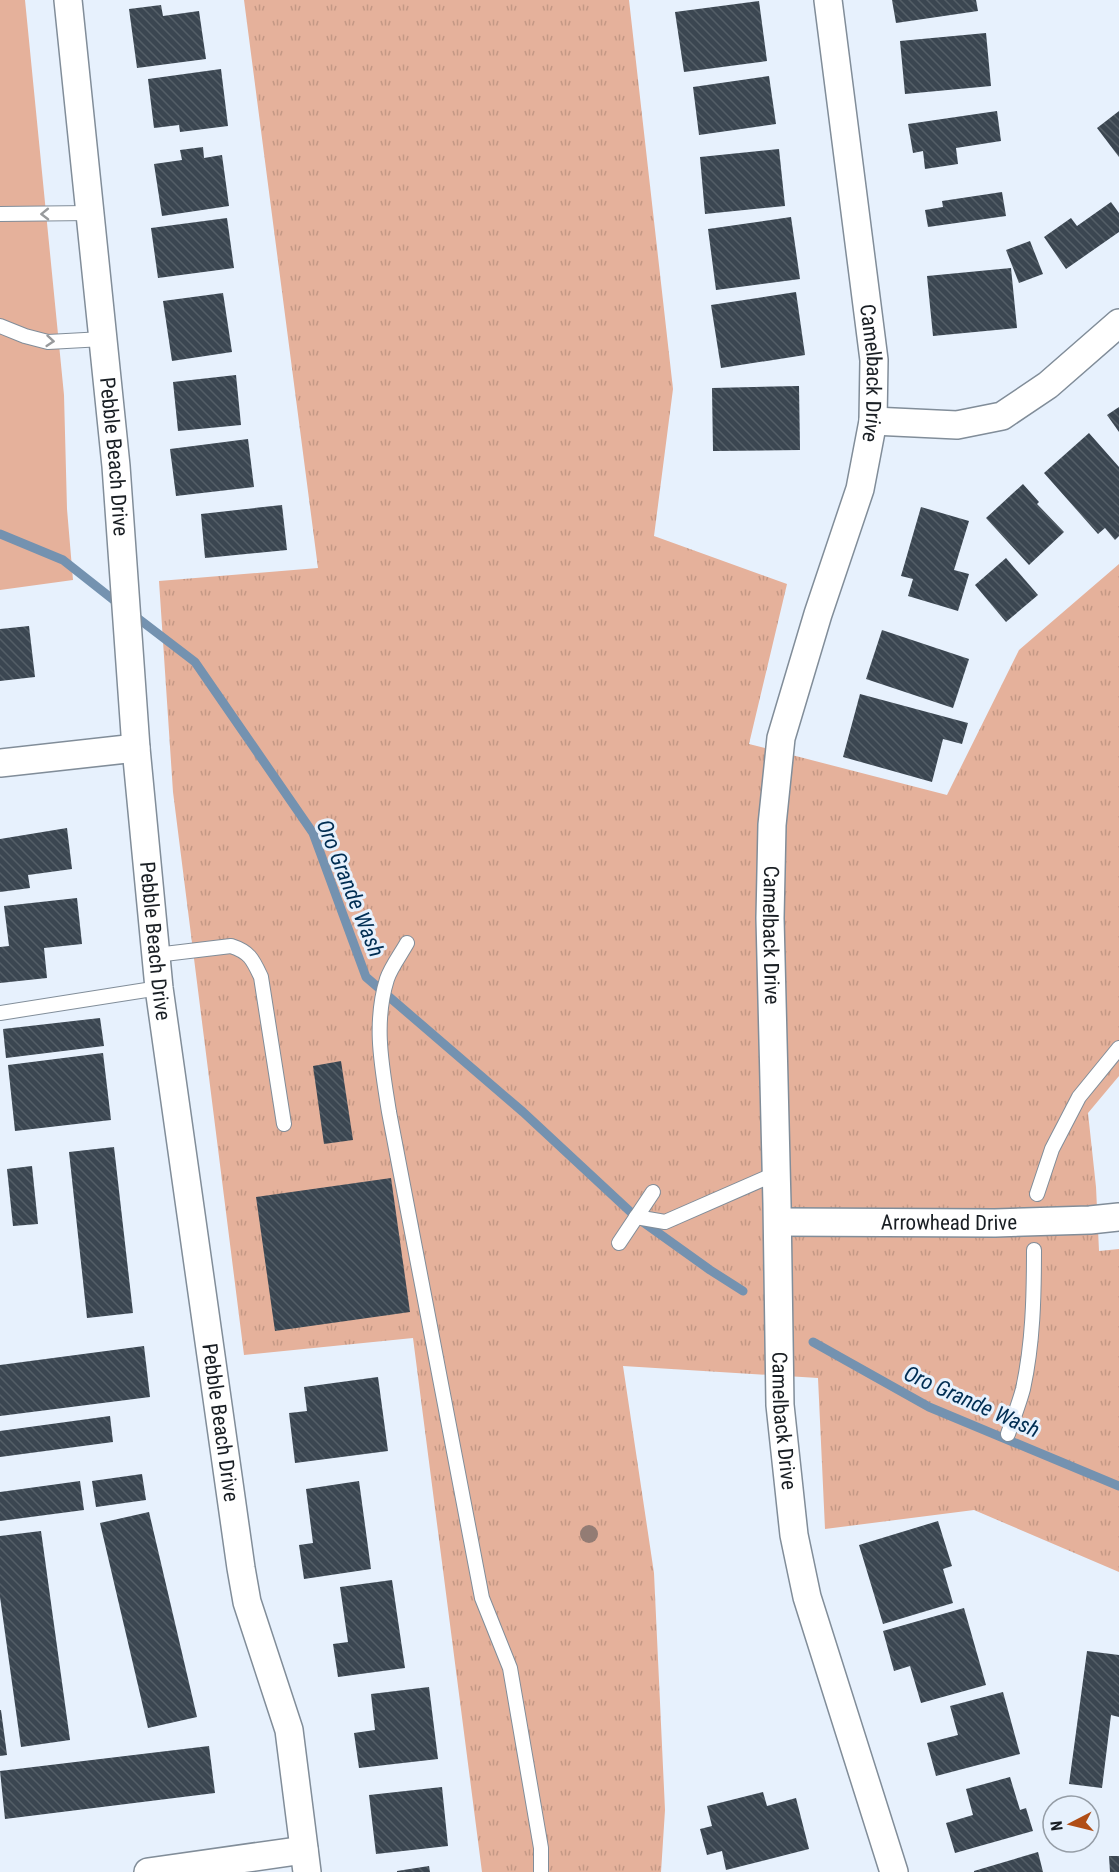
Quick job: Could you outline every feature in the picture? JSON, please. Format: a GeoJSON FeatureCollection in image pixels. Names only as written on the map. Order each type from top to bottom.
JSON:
{"type":"FeatureCollection","features":[{"type":"Feature","properties":{"kind":"street","name":"Pebble Beach Drive"},"geometry":{"type":"LineString","coordinates":[[68,0],[117,477],[136,748],[159,988],[241,1568],[247,1602],[289,1730],[305,1861]]}},
{"type":"Feature","properties":{"kind":"street","name":"Camelback Drive"},"geometry":{"type":"LineString","coordinates":[[828,0],[874,360],[873,421],[860,489],[818,614],[781,738],[772,825],[770,918],[780,1405],[794,1534],[807,1597],[894,1872]]}},
{"type":"Feature","properties":{"kind":"street"},"geometry":{"type":"LineString","coordinates":[[873,421],[957,425],[1002,417],[1048,385],[1119,323]]}},
{"type":"Feature","properties":{"kind":"street"},"geometry":{"type":"LineString","coordinates":[[0,763],[136,748]]}},
{"type":"Feature","properties":{"kind":"street","name":"Arrowhead Drive"},"geometry":{"type":"LineString","coordinates":[[778,1222],[995,1223],[1119,1217]]}},
{"type":"Feature","properties":{"kind":"street"},"geometry":{"type":"LineString","coordinates":[[148,1872],[305,1861]]}},
{"type":"Feature","properties":{"kind":"lane"},"geometry":{"type":"LineString","coordinates":[[0,214],[90,213]]}},
{"type":"Feature","properties":{"kind":"lane"},"geometry":{"type":"LineString","coordinates":[[0,326],[48,342],[103,339]]}},
{"type":"Feature","properties":{"kind":"lane"},"geometry":{"type":"LineString","coordinates":[[407,943],[387,977],[379,1013],[379,1044],[389,1112],[482,1598],[510,1668],[541,1848],[541,1872]]}},
{"type":"Feature","properties":{"kind":"lane"},"geometry":{"type":"LineString","coordinates":[[156,955],[231,946],[242,950],[254,960],[261,977],[284,1124]]}},
{"type":"Feature","properties":{"kind":"lane"},"geometry":{"type":"LineString","coordinates":[[0,1013],[159,988]]}},
{"type":"Feature","properties":{"kind":"lane"},"geometry":{"type":"LineString","coordinates":[[1037,1194],[1052,1149],[1079,1097],[1119,1048]]}},
{"type":"Feature","properties":{"kind":"lane"},"geometry":{"type":"LineString","coordinates":[[636,1217],[665,1222],[777,1173]]}},
{"type":"Feature","properties":{"kind":"lane"},"geometry":{"type":"LineString","coordinates":[[619,1243],[653,1192]]}},
{"type":"Feature","properties":{"kind":"lane"},"geometry":{"type":"LineString","coordinates":[[1008,1434],[1023,1390],[1030,1344],[1034,1250]]}},
{"type":"Feature","properties":{"kind":"green space"},"geometry":{"type":"Polygon","coordinates":[[[0,0],[25,0],[64,395],[67,509],[73,580],[0,590],[0,0]]]}},
{"type":"Feature","properties":{"kind":"green space"},"geometry":{"type":"Polygon","coordinates":[[[244,0],[629,0],[673,389],[654,536],[787,584],[749,744],[947,795],[1019,650],[1119,564],[1119,1076],[1088,1113],[1096,1187],[1099,1251],[1119,1249],[1119,1572],[974,1510],[825,1529],[818,1378],[623,1366],[654,1573],[665,1810],[661,1872],[482,1872],[413,1338],[244,1355],[173,792],[159,581],[318,568],[244,0]]]}},
{"type":"Feature","properties":{"kind":"building"},"geometry":{"type":"Polygon","coordinates":[[[892,0],[976,0],[978,11],[896,23],[892,0]]]}},
{"type":"Feature","properties":{"kind":"building"},"geometry":{"type":"Polygon","coordinates":[[[759,1],[767,61],[684,72],[675,12],[759,1]]]}},
{"type":"Feature","properties":{"kind":"building"},"geometry":{"type":"Polygon","coordinates":[[[161,5],[163,16],[199,11],[206,59],[137,68],[129,9],[161,5]]]}},
{"type":"Feature","properties":{"kind":"building"},"geometry":{"type":"Polygon","coordinates":[[[986,33],[991,86],[905,94],[900,41],[986,33]]]}},
{"type":"Feature","properties":{"kind":"building"},"geometry":{"type":"Polygon","coordinates":[[[221,69],[228,126],[180,132],[179,125],[154,128],[148,79],[221,69]]]}},
{"type":"Feature","properties":{"kind":"building"},"geometry":{"type":"Polygon","coordinates":[[[769,76],[776,124],[699,135],[693,87],[769,76]]]}},
{"type":"Feature","properties":{"kind":"building"},"geometry":{"type":"Polygon","coordinates":[[[997,111],[1001,141],[956,148],[958,164],[925,169],[923,151],[913,153],[908,124],[997,111]]]}},
{"type":"Feature","properties":{"kind":"building"},"geometry":{"type":"Polygon","coordinates":[[[1119,111],[1119,157],[1097,128],[1119,111]]]}},
{"type":"Feature","properties":{"kind":"building"},"geometry":{"type":"Polygon","coordinates":[[[203,147],[204,158],[222,155],[229,206],[162,216],[154,164],[182,160],[180,150],[203,147]]]}},
{"type":"Feature","properties":{"kind":"building"},"geometry":{"type":"Polygon","coordinates":[[[779,149],[785,206],[705,214],[700,157],[779,149]]]}},
{"type":"Feature","properties":{"kind":"building"},"geometry":{"type":"Polygon","coordinates":[[[1002,192],[1006,216],[928,227],[925,210],[943,207],[942,201],[1002,192]]]}},
{"type":"Feature","properties":{"kind":"building"},"geometry":{"type":"Polygon","coordinates":[[[1111,202],[1119,213],[1119,232],[1066,269],[1044,237],[1071,218],[1077,226],[1111,202]]]}},
{"type":"Feature","properties":{"kind":"building"},"geometry":{"type":"Polygon","coordinates":[[[791,217],[800,279],[716,290],[708,229],[791,217]]]}},
{"type":"Feature","properties":{"kind":"building"},"geometry":{"type":"Polygon","coordinates":[[[227,218],[234,268],[158,278],[151,228],[227,218]]]}},
{"type":"Feature","properties":{"kind":"building"},"geometry":{"type":"Polygon","coordinates":[[[1030,241],[1043,274],[1019,283],[1006,250],[1030,241]]]}},
{"type":"Feature","properties":{"kind":"building"},"geometry":{"type":"Polygon","coordinates":[[[1011,268],[1017,328],[933,336],[927,276],[1011,268]]]}},
{"type":"Feature","properties":{"kind":"building"},"geometry":{"type":"Polygon","coordinates":[[[796,292],[805,355],[721,368],[711,305],[796,292]]]}},
{"type":"Feature","properties":{"kind":"building"},"geometry":{"type":"Polygon","coordinates":[[[223,293],[232,352],[172,361],[163,301],[223,293]]]}},
{"type":"Feature","properties":{"kind":"building"},"geometry":{"type":"Polygon","coordinates":[[[236,375],[241,425],[178,431],[173,382],[236,375]]]}},
{"type":"Feature","properties":{"kind":"building"},"geometry":{"type":"Polygon","coordinates":[[[799,386],[800,450],[713,451],[712,388],[799,386]]]}},
{"type":"Feature","properties":{"kind":"building"},"geometry":{"type":"Polygon","coordinates":[[[1119,407],[1119,432],[1107,415],[1119,407]]]}},
{"type":"Feature","properties":{"kind":"building"},"geometry":{"type":"Polygon","coordinates":[[[1089,433],[1119,467],[1119,536],[1115,540],[1105,528],[1098,534],[1044,473],[1089,433]]]}},
{"type":"Feature","properties":{"kind":"building"},"geometry":{"type":"Polygon","coordinates":[[[248,439],[254,487],[176,496],[170,449],[248,439]]]}},
{"type":"Feature","properties":{"kind":"building"},"geometry":{"type":"Polygon","coordinates":[[[1023,484],[1039,502],[1037,504],[1064,532],[1029,565],[986,518],[1023,484]]]}},
{"type":"Feature","properties":{"kind":"building"},"geometry":{"type":"Polygon","coordinates":[[[282,505],[287,550],[205,558],[201,514],[282,505]]]}},
{"type":"Feature","properties":{"kind":"building"},"geometry":{"type":"Polygon","coordinates":[[[921,507],[969,521],[954,570],[969,574],[958,611],[908,596],[913,579],[901,576],[921,507]]]}},
{"type":"Feature","properties":{"kind":"building"},"geometry":{"type":"Polygon","coordinates":[[[1006,558],[1038,595],[1006,622],[975,585],[1006,558]]]}},
{"type":"Feature","properties":{"kind":"building"},"geometry":{"type":"Polygon","coordinates":[[[29,626],[35,677],[0,681],[0,629],[29,626]]]}},
{"type":"Feature","properties":{"kind":"building"},"geometry":{"type":"Polygon","coordinates":[[[882,630],[969,659],[953,708],[866,679],[882,630]]]}},
{"type":"Feature","properties":{"kind":"building"},"geometry":{"type":"Polygon","coordinates":[[[860,694],[968,723],[962,744],[943,739],[932,782],[843,757],[860,694]]]}},
{"type":"Feature","properties":{"kind":"building"},"geometry":{"type":"Polygon","coordinates":[[[67,828],[72,869],[28,875],[30,888],[0,892],[0,839],[67,828]]]}},
{"type":"Feature","properties":{"kind":"building"},"geometry":{"type":"Polygon","coordinates":[[[77,898],[82,944],[44,948],[47,978],[0,983],[0,947],[9,946],[4,906],[77,898]]]}},
{"type":"Feature","properties":{"kind":"building"},"geometry":{"type":"Polygon","coordinates":[[[100,1018],[104,1046],[6,1058],[3,1029],[100,1018]]]}},
{"type":"Feature","properties":{"kind":"building"},"geometry":{"type":"Polygon","coordinates":[[[103,1053],[111,1120],[15,1131],[8,1065],[103,1053]]]}},
{"type":"Feature","properties":{"kind":"building"},"geometry":{"type":"Polygon","coordinates":[[[341,1061],[353,1140],[324,1144],[313,1066],[341,1061]]]}},
{"type":"Feature","properties":{"kind":"building"},"geometry":{"type":"Polygon","coordinates":[[[114,1147],[133,1313],[87,1318],[69,1152],[114,1147]]]}},
{"type":"Feature","properties":{"kind":"building"},"geometry":{"type":"Polygon","coordinates":[[[32,1166],[38,1224],[13,1226],[7,1169],[32,1166]]]}},
{"type":"Feature","properties":{"kind":"building"},"geometry":{"type":"Polygon","coordinates":[[[391,1178],[410,1312],[275,1331],[256,1197],[391,1178]]]}},
{"type":"Feature","properties":{"kind":"building"},"geometry":{"type":"Polygon","coordinates":[[[144,1346],[150,1397],[0,1416],[0,1365],[144,1346]]]}},
{"type":"Feature","properties":{"kind":"building"},"geometry":{"type":"Polygon","coordinates":[[[378,1377],[388,1451],[295,1463],[289,1413],[307,1411],[304,1387],[378,1377]]]}},
{"type":"Feature","properties":{"kind":"building"},"geometry":{"type":"Polygon","coordinates":[[[110,1416],[113,1442],[0,1457],[0,1431],[110,1416]]]}},
{"type":"Feature","properties":{"kind":"building"},"geometry":{"type":"Polygon","coordinates":[[[142,1474],[146,1500],[96,1507],[92,1481],[142,1474]]]}},
{"type":"Feature","properties":{"kind":"building"},"geometry":{"type":"Polygon","coordinates":[[[80,1481],[84,1510],[0,1521],[0,1492],[80,1481]]]}},
{"type":"Feature","properties":{"kind":"building"},"geometry":{"type":"Polygon","coordinates":[[[359,1481],[371,1569],[304,1579],[299,1545],[313,1543],[306,1489],[359,1481]]]}},
{"type":"Feature","properties":{"kind":"building"},"geometry":{"type":"Polygon","coordinates":[[[149,1512],[197,1717],[148,1728],[100,1523],[149,1512]]]}},
{"type":"Feature","properties":{"kind":"building"},"geometry":{"type":"Polygon","coordinates":[[[938,1521],[952,1566],[943,1569],[953,1603],[883,1624],[859,1545],[938,1521]]]}},
{"type":"Feature","properties":{"kind":"building"},"geometry":{"type":"Polygon","coordinates":[[[41,1531],[70,1740],[21,1747],[0,1597],[0,1536],[41,1531]]]}},
{"type":"Feature","properties":{"kind":"building"},"geometry":{"type":"Polygon","coordinates":[[[392,1580],[405,1668],[338,1677],[333,1644],[348,1642],[340,1587],[392,1580]]]}},
{"type":"Feature","properties":{"kind":"building"},"geometry":{"type":"Polygon","coordinates":[[[964,1608],[986,1685],[921,1703],[910,1666],[894,1671],[883,1631],[964,1608]]]}},
{"type":"Feature","properties":{"kind":"building"},"geometry":{"type":"Polygon","coordinates":[[[1087,1651],[1119,1655],[1119,1717],[1111,1715],[1102,1788],[1069,1784],[1087,1651]]]}},
{"type":"Feature","properties":{"kind":"building"},"geometry":{"type":"Polygon","coordinates":[[[429,1687],[438,1759],[359,1768],[354,1733],[375,1730],[371,1694],[429,1687]]]}},
{"type":"Feature","properties":{"kind":"building"},"geometry":{"type":"Polygon","coordinates":[[[1003,1692],[1020,1754],[936,1776],[927,1743],[958,1735],[950,1706],[1003,1692]]]}},
{"type":"Feature","properties":{"kind":"building"},"geometry":{"type":"Polygon","coordinates":[[[0,1710],[7,1755],[0,1756],[0,1710]]]}},
{"type":"Feature","properties":{"kind":"building"},"geometry":{"type":"Polygon","coordinates":[[[209,1746],[215,1793],[5,1819],[0,1771],[209,1746]]]}},
{"type":"Feature","properties":{"kind":"building"},"geometry":{"type":"Polygon","coordinates":[[[1010,1777],[1020,1810],[1026,1808],[1033,1831],[955,1853],[946,1823],[973,1815],[966,1789],[1010,1777]]]}},
{"type":"Feature","properties":{"kind":"building"},"geometry":{"type":"Polygon","coordinates":[[[442,1787],[448,1846],[376,1854],[369,1795],[442,1787]]]}},
{"type":"Feature","properties":{"kind":"building"},"geometry":{"type":"Polygon","coordinates":[[[763,1792],[767,1806],[796,1798],[809,1849],[726,1870],[722,1851],[707,1855],[700,1829],[712,1826],[707,1806],[763,1792]]]}},
{"type":"Feature","properties":{"kind":"building"},"geometry":{"type":"Polygon","coordinates":[[[1038,1852],[1043,1872],[974,1872],[974,1871],[1038,1852]]]}},
{"type":"Feature","properties":{"kind":"building"},"geometry":{"type":"Polygon","coordinates":[[[1109,1856],[1119,1856],[1119,1872],[1110,1872],[1109,1856]]]}},
{"type":"Feature","properties":{"kind":"building"},"geometry":{"type":"Polygon","coordinates":[[[429,1866],[430,1872],[397,1872],[397,1871],[429,1866]]]}},
{"type":"Feature","properties":{"kind":"waterway","name":"Oro Grande Wash"},"geometry":{"type":"LineString","coordinates":[[0,534],[63,560],[120,605]]}},
{"type":"Feature","properties":{"kind":"waterway","name":"Oro Grande Wash"},"geometry":{"type":"LineString","coordinates":[[131,613],[195,662],[313,833],[366,977],[523,1112],[636,1217],[743,1291]]}},
{"type":"Feature","properties":{"kind":"waterway","name":"Oro Grande Wash"},"geometry":{"type":"LineString","coordinates":[[813,1342],[929,1407],[1119,1486]]}}]}
